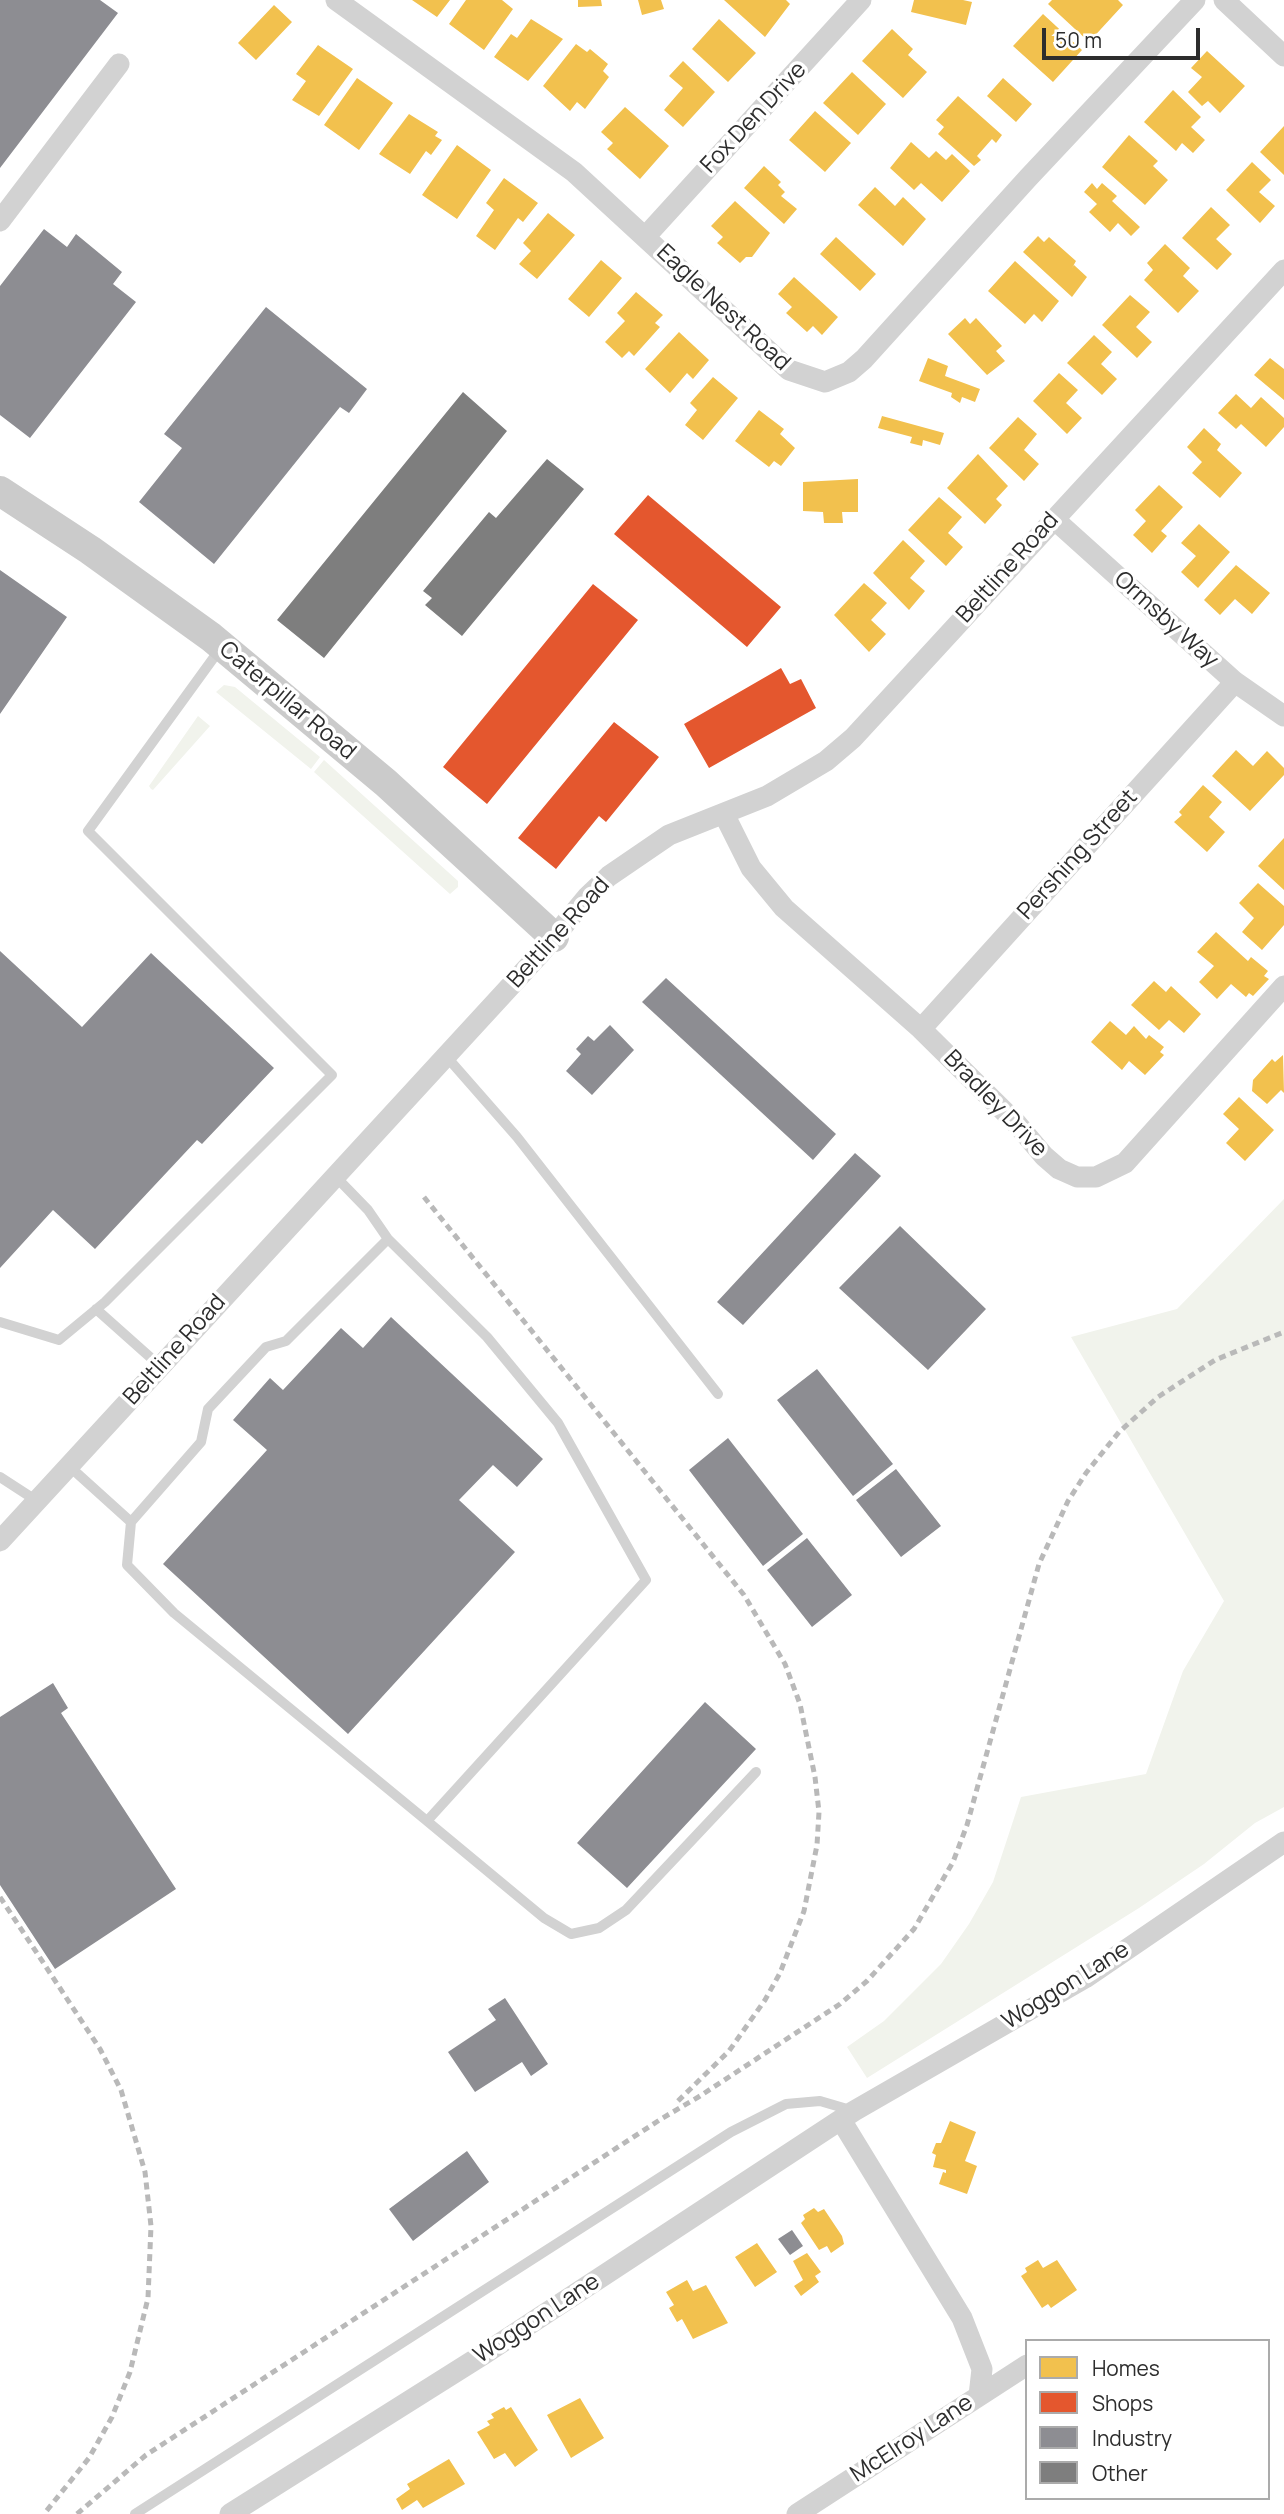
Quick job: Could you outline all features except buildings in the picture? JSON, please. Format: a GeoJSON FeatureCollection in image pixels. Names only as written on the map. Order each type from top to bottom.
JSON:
{"type":"FeatureCollection","features":[{"type":"Feature","properties":{"kind":"street","name":"Eagle Nest Road"},"geometry":{"type":"LineString","coordinates":[[336,0],[574,172],[789,370],[825,382],[838,378],[874,349],[1028,177],[1195,0]]}},
{"type":"Feature","properties":{"kind":"street","name":"Fox Den Drive"},"geometry":{"type":"LineString","coordinates":[[646,236],[861,0]]}},
{"type":"Feature","properties":{"kind":"street"},"geometry":{"type":"LineString","coordinates":[[1224,0],[1284,56]]}},
{"type":"Feature","properties":{"kind":"street"},"geometry":{"type":"LineString","coordinates":[[0,221],[119,64]]}},
{"type":"Feature","properties":{"kind":"street","name":"Beltline Road"},"geometry":{"type":"LineString","coordinates":[[0,1541],[609,876],[669,835],[724,814],[794,782],[853,738],[1284,270]]}},
{"type":"Feature","properties":{"kind":"street","name":"Caterpillar Road"},"geometry":{"type":"LineString","coordinates":[[0,491],[90,550],[222,647],[386,783],[554,937]]}},
{"type":"Feature","properties":{"kind":"street","name":"Ormsby Way"},"geometry":{"type":"LineString","coordinates":[[1054,519],[1235,682],[1284,716]]}},
{"type":"Feature","properties":{"kind":"street","name":"Pershing Street"},"geometry":{"type":"LineString","coordinates":[[920,1029],[1235,682]]}},
{"type":"Feature","properties":{"kind":"street","name":"Bradley Drive"},"geometry":{"type":"LineString","coordinates":[[724,814],[751,868],[768,891],[920,1029],[1059,1168],[1077,1177],[1096,1177],[1119,1168],[1141,1147],[1284,986]]}},
{"type":"Feature","properties":{"kind":"street","name":"Woggon Lane"},"geometry":{"type":"LineString","coordinates":[[230,2514],[484,2354],[847,2116],[1085,1978],[1284,1842]]}},
{"type":"Feature","properties":{"kind":"street"},"geometry":{"type":"LineString","coordinates":[[847,2116],[962,2318],[982,2369],[979,2396]]}},
{"type":"Feature","properties":{"kind":"street","name":"McElroy Lane"},"geometry":{"type":"LineString","coordinates":[[797,2514],[1025,2366]]}},
{"type":"Feature","properties":{"kind":"lane"},"geometry":{"type":"LineString","coordinates":[[0,1322],[59,1340],[96,1309],[245,1166],[332,1075],[88,831],[222,647]]}},
{"type":"Feature","properties":{"kind":"lane"},"geometry":{"type":"LineString","coordinates":[[446,1056],[517,1137],[718,1394]]}},
{"type":"Feature","properties":{"kind":"lane"},"geometry":{"type":"LineString","coordinates":[[335,1176],[368,1210],[388,1239],[487,1337],[558,1423],[646,1580],[427,1821]]}},
{"type":"Feature","properties":{"kind":"lane"},"geometry":{"type":"LineString","coordinates":[[388,1239],[286,1341],[267,1347],[208,1409],[201,1442],[131,1522],[127,1565],[174,1613],[544,1918],[570,1934],[599,1928],[626,1910],[756,1772]]}},
{"type":"Feature","properties":{"kind":"lane"},"geometry":{"type":"LineString","coordinates":[[96,1309],[160,1367]]}},
{"type":"Feature","properties":{"kind":"lane"},"geometry":{"type":"LineString","coordinates":[[69,1466],[131,1522]]}},
{"type":"Feature","properties":{"kind":"lane"},"geometry":{"type":"LineString","coordinates":[[0,1478],[37,1501]]}},
{"type":"Feature","properties":{"kind":"lane"},"geometry":{"type":"LineString","coordinates":[[135,2514],[731,2132],[786,2104],[820,2101],[847,2116]]}},
{"type":"Feature","properties":{"kind":"shaded area"},"geometry":{"type":"Polygon","coordinates":[[[224,685],[235,687],[320,757],[311,769],[216,692],[224,685]]]}},
{"type":"Feature","properties":{"kind":"shaded area"},"geometry":{"type":"Polygon","coordinates":[[[198,716],[210,726],[153,790],[151,789],[149,786],[198,716]]]}},
{"type":"Feature","properties":{"kind":"shaded area"},"geometry":{"type":"Polygon","coordinates":[[[324,760],[458,881],[458,887],[450,894],[314,772],[324,760]]]}},
{"type":"Feature","properties":{"kind":"shaded area"},"geometry":{"type":"Polygon","coordinates":[[[1284,1199],[1284,1807],[1255,1823],[1204,1864],[1139,1908],[867,2078],[847,2047],[884,2021],[941,1964],[969,1924],[993,1882],[1021,1797],[1146,1774],[1183,1671],[1224,1601],[1071,1337],[1177,1309],[1284,1199]]]}},
{"type":"Feature","properties":{"kind":"railway"},"geometry":{"type":"LineString","coordinates":[[424,1197],[744,1595],[785,1664],[800,1704],[815,1777],[819,1812],[817,1845],[804,1911],[780,1973],[765,2000],[729,2051],[676,2103]]}},
{"type":"Feature","properties":{"kind":"railway"},"geometry":{"type":"LineString","coordinates":[[77,2514],[146,2455],[840,2004],[867,1981],[914,1929],[953,1862],[967,1825],[1039,1564],[1068,1501],[1086,1473],[1119,1432],[1158,1397],[1215,1360],[1284,1332]]}},
{"type":"Feature","properties":{"kind":"railway"},"geometry":{"type":"LineString","coordinates":[[0,1897],[100,2049],[121,2090],[145,2172],[151,2226],[148,2298],[130,2372],[112,2417],[89,2458],[44,2514]]}}]}
